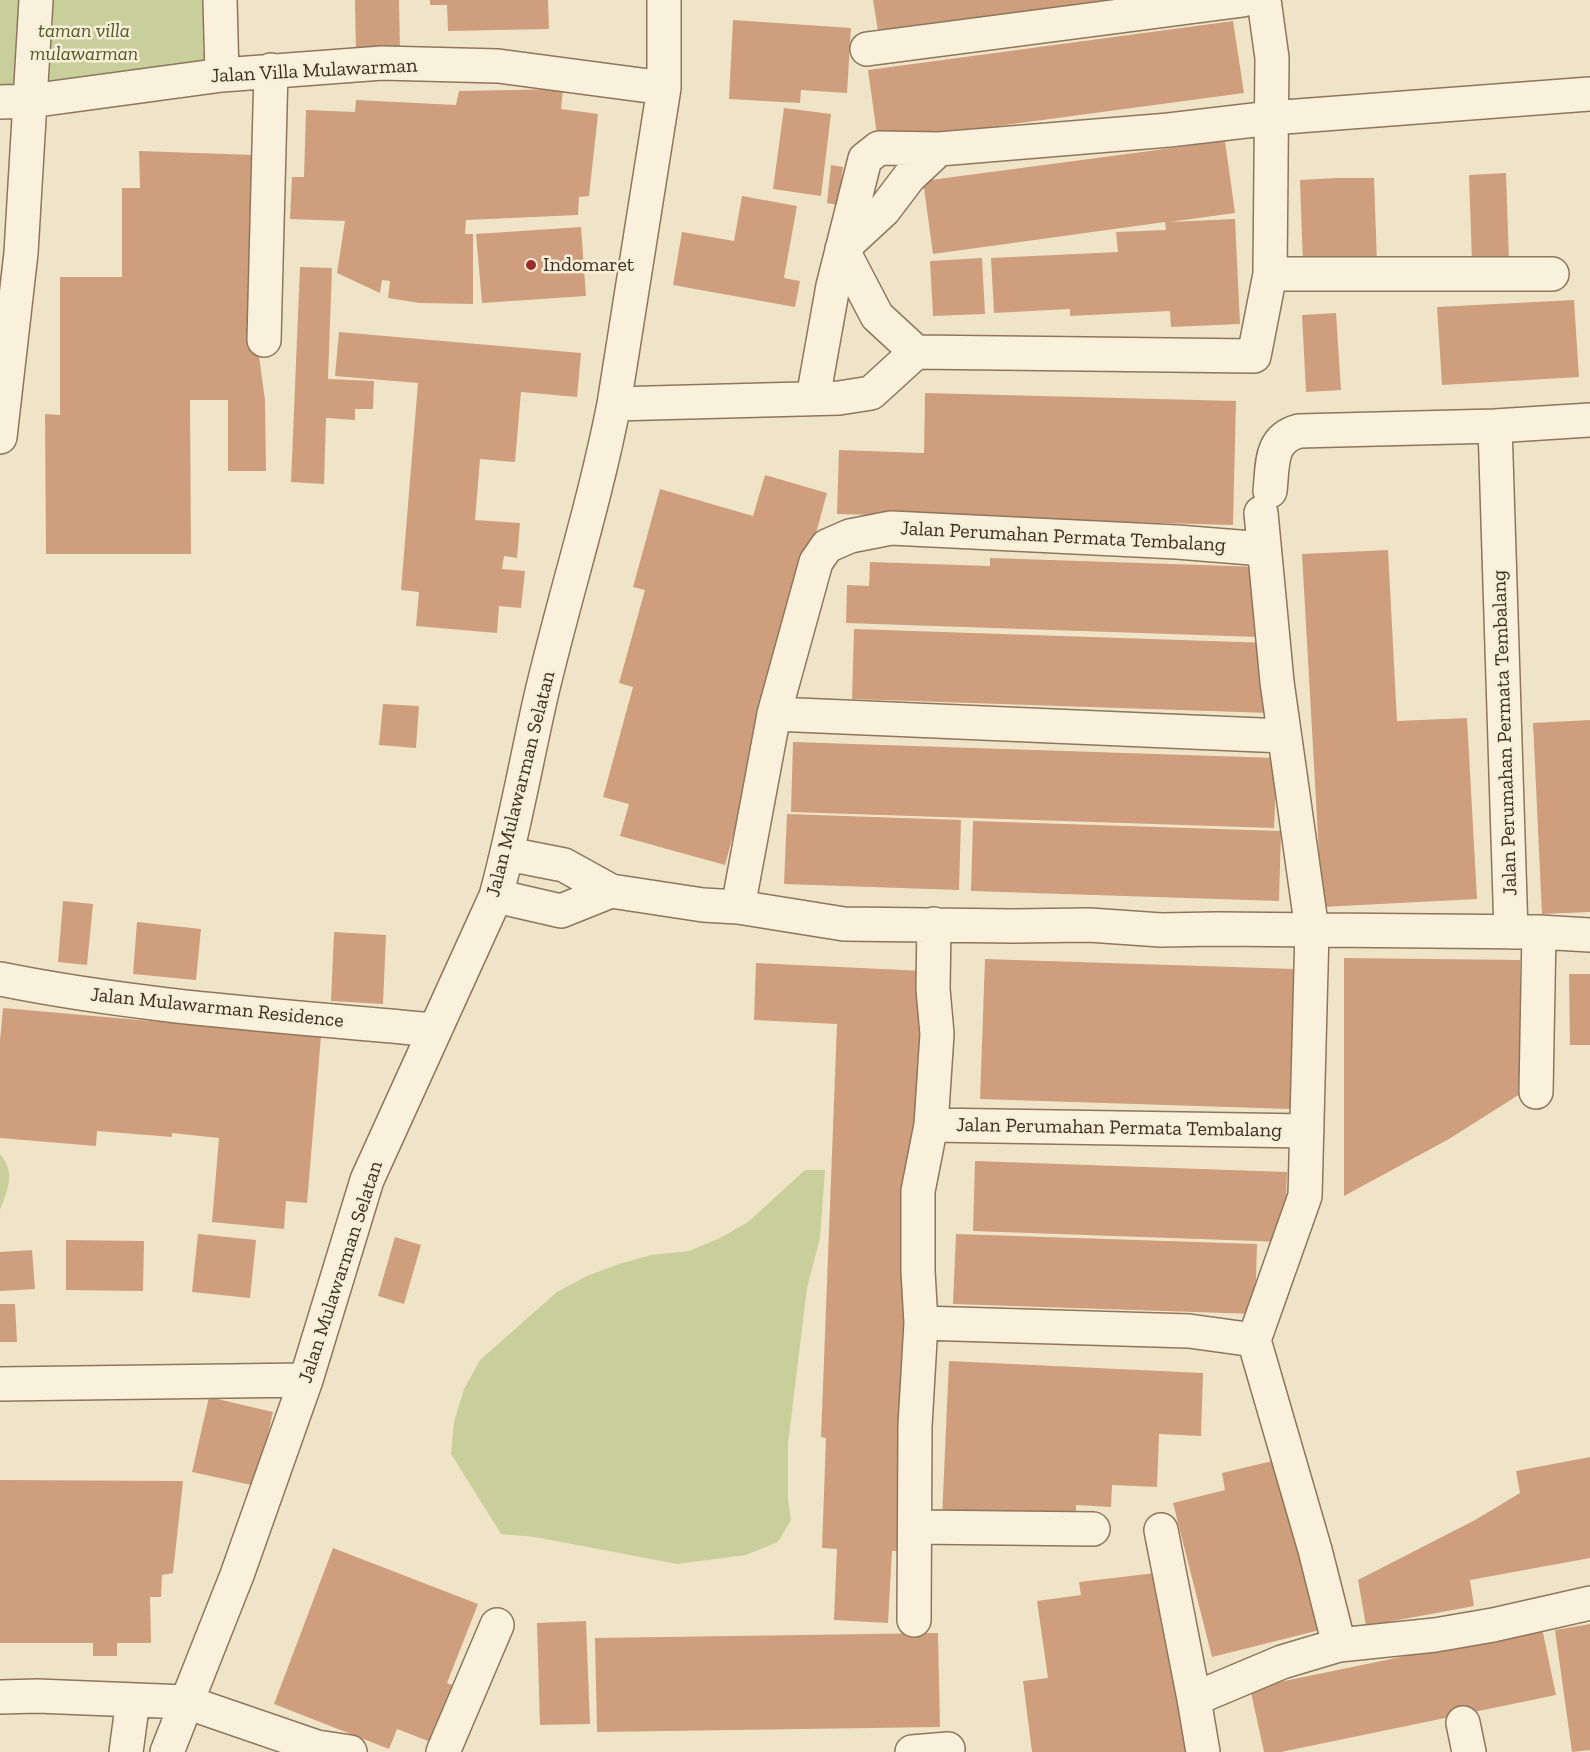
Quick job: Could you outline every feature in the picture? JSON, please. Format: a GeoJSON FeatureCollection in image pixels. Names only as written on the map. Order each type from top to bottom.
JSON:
{"type":"FeatureCollection","features":[{"type":"Feature","properties":{"kind":"street"},"geometry":{"type":"LineString","coordinates":[[0,437],[21,253],[15,101],[36,0]]}},
{"type":"Feature","properties":{"kind":"street"},"geometry":{"type":"LineString","coordinates":[[220,0],[222,75]]}},
{"type":"Feature","properties":{"kind":"street","name":"Jalan Mulawarman Selatan"},"geometry":{"type":"LineString","coordinates":[[168,1752],[237,1575],[306,1380],[367,1180],[496,896],[508,854],[542,695],[604,455],[614,404],[664,88],[664,0]]}},
{"type":"Feature","properties":{"kind":"street"},"geometry":{"type":"LineString","coordinates":[[867,49],[1243,0]]}},
{"type":"Feature","properties":{"kind":"street"},"geometry":{"type":"LineString","coordinates":[[842,249],[877,316],[916,352],[1254,356],[1270,274],[1272,58],[1264,0]]}},
{"type":"Feature","properties":{"kind":"street","name":"Jalan Villa Mulawarman"},"geometry":{"type":"LineString","coordinates":[[15,101],[222,75],[382,63],[498,66],[664,88]]}},
{"type":"Feature","properties":{"kind":"street"},"geometry":{"type":"LineString","coordinates":[[264,340],[271,70]]}},
{"type":"Feature","properties":{"kind":"street"},"geometry":{"type":"LineString","coordinates":[[813,398],[842,249],[865,159],[879,148],[939,149],[1169,130],[1271,118],[1590,94]]}},
{"type":"Feature","properties":{"kind":"street"},"geometry":{"type":"LineString","coordinates":[[842,249],[884,210],[909,177],[939,149]]}},
{"type":"Feature","properties":{"kind":"street"},"geometry":{"type":"LineString","coordinates":[[1270,274],[1552,274]]}},
{"type":"Feature","properties":{"kind":"street"},"geometry":{"type":"LineString","coordinates":[[614,404],[838,398],[872,393],[916,352]]}},
{"type":"Feature","properties":{"kind":"street"},"geometry":{"type":"LineString","coordinates":[[1339,1646],[1315,1550],[1254,1340],[1305,1196],[1312,930],[1284,736],[1264,549],[1265,502],[1276,446],[1283,437],[1299,431],[1495,426],[1590,420]]}},
{"type":"Feature","properties":{"kind":"street","name":"Jalan Perumahan Permata Tembalang"},"geometry":{"type":"LineString","coordinates":[[1495,426],[1536,1092]]}},
{"type":"Feature","properties":{"kind":"street","name":"Jalan Perumahan Permata Tembalang"},"geometry":{"type":"LineString","coordinates":[[738,907],[774,714],[816,562],[827,546],[850,536],[891,528],[1177,542],[1264,549]]}},
{"type":"Feature","properties":{"kind":"street"},"geometry":{"type":"LineString","coordinates":[[774,714],[1284,736]]}},
{"type":"Feature","properties":{"kind":"street"},"geometry":{"type":"LineString","coordinates":[[508,854],[564,865],[611,891],[703,905],[738,907],[844,924],[1089,925],[1161,930],[1525,932],[1590,935]]}},
{"type":"Feature","properties":{"kind":"street"},"geometry":{"type":"LineString","coordinates":[[496,896],[561,911],[611,891]]}},
{"type":"Feature","properties":{"kind":"street","name":"Jalan Perumahan Permata Tembalang"},"geometry":{"type":"LineString","coordinates":[[914,1620],[915,1426],[921,1323],[918,1271],[918,1191],[931,1125],[937,1034],[933,989],[934,924]]}},
{"type":"Feature","properties":{"kind":"street","name":"Jalan Mulawarman Residence"},"geometry":{"type":"LineString","coordinates":[[0,979],[86,994],[222,1010],[434,1030]]}},
{"type":"Feature","properties":{"kind":"street","name":"Jalan Perumahan Permata Tembalang"},"geometry":{"type":"LineString","coordinates":[[931,1125],[1307,1131]]}},
{"type":"Feature","properties":{"kind":"street"},"geometry":{"type":"LineString","coordinates":[[921,1323],[1188,1330],[1254,1340]]}},
{"type":"Feature","properties":{"kind":"street"},"geometry":{"type":"LineString","coordinates":[[0,1384],[306,1380]]}},
{"type":"Feature","properties":{"kind":"street"},"geometry":{"type":"LineString","coordinates":[[916,1527],[1093,1530]]}},
{"type":"Feature","properties":{"kind":"street"},"geometry":{"type":"LineString","coordinates":[[1161,1530],[1203,1752]]}},
{"type":"Feature","properties":{"kind":"street"},"geometry":{"type":"LineString","coordinates":[[1194,1699],[1282,1662],[1339,1646],[1447,1634],[1590,1603]]}},
{"type":"Feature","properties":{"kind":"street"},"geometry":{"type":"LineString","coordinates":[[443,1752],[497,1625]]}},
{"type":"Feature","properties":{"kind":"street"},"geometry":{"type":"LineString","coordinates":[[0,1697],[37,1696],[186,1702],[317,1747],[351,1752]]}},
{"type":"Feature","properties":{"kind":"street"},"geometry":{"type":"LineString","coordinates":[[126,1752],[133,1700]]}},
{"type":"Feature","properties":{"kind":"street"},"geometry":{"type":"LineString","coordinates":[[912,1752],[948,1749]]}},
{"type":"Feature","properties":{"kind":"green space","name":"taman villa mulawarman"},"geometry":{"type":"Polygon","coordinates":[[[0,0],[29,0],[24,94],[0,94],[0,0]]]}},
{"type":"Feature","properties":{"kind":"green space","name":"taman villa mulawarman"},"geometry":{"type":"Polygon","coordinates":[[[43,0],[225,0],[232,62],[38,93],[43,0]]]}},
{"type":"Feature","properties":{"kind":"green space"},"geometry":{"type":"Polygon","coordinates":[[[0,1154],[8,1168],[9,1181],[0,1210],[0,1154]]]}},
{"type":"Feature","properties":{"kind":"green space"},"geometry":{"type":"Polygon","coordinates":[[[805,1170],[825,1170],[820,1238],[807,1288],[788,1444],[788,1500],[791,1520],[778,1542],[746,1555],[677,1564],[535,1537],[501,1534],[451,1454],[454,1422],[464,1389],[480,1360],[557,1292],[587,1276],[619,1264],[651,1255],[689,1251],[720,1238],[748,1222],[805,1170]]]}},
{"type":"Feature","properties":{"kind":"building"},"geometry":{"type":"Polygon","coordinates":[[[355,0],[399,0],[400,53],[356,54],[355,0]]]}},
{"type":"Feature","properties":{"kind":"building"},"geometry":{"type":"Polygon","coordinates":[[[430,0],[548,0],[549,29],[448,31],[447,5],[430,5],[430,0]]]}},
{"type":"Feature","properties":{"kind":"building"},"geometry":{"type":"Polygon","coordinates":[[[873,0],[1115,0],[1115,1],[879,37],[873,0]]]}},
{"type":"Feature","properties":{"kind":"building"},"geometry":{"type":"Polygon","coordinates":[[[733,20],[851,28],[847,93],[801,90],[800,103],[729,99],[733,20]]]}},
{"type":"Feature","properties":{"kind":"building"},"geometry":{"type":"Polygon","coordinates":[[[1233,21],[1244,93],[878,142],[868,70],[1233,21]]]}},
{"type":"Feature","properties":{"kind":"building"},"geometry":{"type":"Polygon","coordinates":[[[563,89],[561,109],[598,114],[589,196],[579,197],[578,215],[466,220],[465,234],[473,234],[473,304],[420,303],[388,298],[390,281],[382,280],[380,293],[337,273],[345,221],[290,219],[292,177],[304,177],[306,110],[355,112],[356,100],[456,105],[459,91],[563,89]]]}},
{"type":"Feature","properties":{"kind":"building"},"geometry":{"type":"Polygon","coordinates":[[[784,108],[831,114],[821,196],[773,189],[784,108]]]}},
{"type":"Feature","properties":{"kind":"building"},"geometry":{"type":"Polygon","coordinates":[[[1225,141],[1235,213],[1169,222],[1235,219],[1240,324],[1171,327],[1170,311],[1070,316],[1070,309],[994,313],[991,258],[1118,252],[1116,232],[1166,230],[1165,222],[933,254],[923,181],[1225,141]]]}},
{"type":"Feature","properties":{"kind":"building"},"geometry":{"type":"Polygon","coordinates":[[[139,151],[255,155],[257,341],[265,400],[266,471],[228,471],[228,400],[190,400],[191,554],[46,554],[45,414],[60,415],[60,277],[122,277],[122,188],[140,188],[139,151]]]}},
{"type":"Feature","properties":{"kind":"building"},"geometry":{"type":"Polygon","coordinates":[[[831,165],[843,167],[838,205],[827,203],[831,165]]]}},
{"type":"Feature","properties":{"kind":"building"},"geometry":{"type":"Polygon","coordinates":[[[1506,173],[1509,261],[1472,262],[1469,175],[1506,173]]]}},
{"type":"Feature","properties":{"kind":"building"},"geometry":{"type":"Polygon","coordinates":[[[1374,178],[1377,264],[1303,266],[1300,180],[1374,178]]]}},
{"type":"Feature","properties":{"kind":"building"},"geometry":{"type":"Polygon","coordinates":[[[742,196],[797,206],[784,278],[800,281],[795,307],[673,285],[682,232],[734,241],[742,196]]]}},
{"type":"Feature","properties":{"kind":"building","name":"Indomaret"},"geometry":{"type":"Polygon","coordinates":[[[581,227],[586,296],[482,303],[476,234],[581,227]]]}},
{"type":"Feature","properties":{"kind":"building"},"geometry":{"type":"Polygon","coordinates":[[[982,258],[985,314],[933,316],[930,261],[982,258]]]}},
{"type":"Feature","properties":{"kind":"building"},"geometry":{"type":"Polygon","coordinates":[[[300,267],[332,268],[328,379],[374,381],[373,409],[355,409],[355,420],[326,418],[324,484],[291,482],[300,267]]]}},
{"type":"Feature","properties":{"kind":"building"},"geometry":{"type":"Polygon","coordinates":[[[1574,300],[1579,377],[1442,385],[1437,307],[1574,300]]]}},
{"type":"Feature","properties":{"kind":"building"},"geometry":{"type":"Polygon","coordinates":[[[1336,313],[1341,390],[1306,392],[1302,315],[1336,313]]]}},
{"type":"Feature","properties":{"kind":"building"},"geometry":{"type":"Polygon","coordinates":[[[339,332],[581,353],[577,397],[521,392],[515,462],[480,459],[475,520],[520,523],[517,558],[504,556],[502,569],[525,571],[521,608],[499,606],[497,633],[416,626],[419,592],[401,590],[418,383],[335,376],[339,332]]]}},
{"type":"Feature","properties":{"kind":"building"},"geometry":{"type":"Polygon","coordinates":[[[925,393],[1236,401],[1233,525],[837,514],[839,450],[924,453],[925,393]]]}},
{"type":"Feature","properties":{"kind":"building"},"geometry":{"type":"Polygon","coordinates":[[[765,475],[827,493],[725,865],[620,836],[629,804],[603,797],[633,687],[619,683],[645,590],[633,587],[660,489],[753,516],[765,475]]]}},
{"type":"Feature","properties":{"kind":"building"},"geometry":{"type":"Polygon","coordinates":[[[1388,550],[1397,721],[1467,718],[1477,899],[1322,907],[1302,554],[1388,550]]]}},
{"type":"Feature","properties":{"kind":"building"},"geometry":{"type":"Polygon","coordinates":[[[990,558],[1261,567],[1258,637],[846,623],[847,585],[869,586],[870,562],[990,566],[990,558]]]}},
{"type":"Feature","properties":{"kind":"building"},"geometry":{"type":"Polygon","coordinates":[[[854,629],[1270,643],[1269,713],[852,699],[854,629]]]}},
{"type":"Feature","properties":{"kind":"building"},"geometry":{"type":"Polygon","coordinates":[[[383,704],[419,706],[416,748],[379,745],[383,704]]]}},
{"type":"Feature","properties":{"kind":"building"},"geometry":{"type":"Polygon","coordinates":[[[1590,720],[1590,912],[1542,914],[1533,723],[1590,720]]]}},
{"type":"Feature","properties":{"kind":"building"},"geometry":{"type":"Polygon","coordinates":[[[793,742],[1277,758],[1274,828],[791,812],[793,742]]]}},
{"type":"Feature","properties":{"kind":"building"},"geometry":{"type":"Polygon","coordinates":[[[787,814],[961,820],[959,890],[784,884],[787,814]]]}},
{"type":"Feature","properties":{"kind":"building"},"geometry":{"type":"Polygon","coordinates":[[[973,821],[1281,831],[1279,901],[971,891],[973,821]]]}},
{"type":"Feature","properties":{"kind":"building"},"geometry":{"type":"Polygon","coordinates":[[[63,901],[93,904],[87,965],[58,962],[63,901]]]}},
{"type":"Feature","properties":{"kind":"building"},"geometry":{"type":"Polygon","coordinates":[[[137,922],[201,929],[196,980],[133,974],[137,922]]]}},
{"type":"Feature","properties":{"kind":"building"},"geometry":{"type":"Polygon","coordinates":[[[334,932],[386,935],[383,1004],[331,1001],[334,932]]]}},
{"type":"Feature","properties":{"kind":"building"},"geometry":{"type":"Polygon","coordinates":[[[1344,958],[1520,960],[1520,1094],[1449,1139],[1344,1196],[1344,958]]]}},
{"type":"Feature","properties":{"kind":"building"},"geometry":{"type":"Polygon","coordinates":[[[985,959],[1295,969],[1290,1109],[980,1099],[985,959]]]}},
{"type":"Feature","properties":{"kind":"building"},"geometry":{"type":"Polygon","coordinates":[[[756,963],[924,971],[902,1551],[892,1551],[888,1623],[834,1620],[837,1549],[822,1548],[826,1438],[821,1437],[837,1024],[754,1020],[756,963]]]}},
{"type":"Feature","properties":{"kind":"building"},"geometry":{"type":"Polygon","coordinates":[[[1569,974],[1590,974],[1590,1045],[1570,1045],[1569,974]]]}},
{"type":"Feature","properties":{"kind":"building"},"geometry":{"type":"Polygon","coordinates":[[[3,1008],[321,1036],[307,1203],[286,1201],[284,1229],[212,1222],[219,1138],[172,1133],[172,1137],[97,1131],[96,1146],[0,1138],[0,1041],[3,1008]]]}},
{"type":"Feature","properties":{"kind":"building"},"geometry":{"type":"Polygon","coordinates":[[[975,1161],[1287,1172],[1284,1242],[973,1231],[975,1161]]]}},
{"type":"Feature","properties":{"kind":"building"},"geometry":{"type":"Polygon","coordinates":[[[198,1234],[256,1240],[250,1298],[192,1292],[198,1234]]]}},
{"type":"Feature","properties":{"kind":"building"},"geometry":{"type":"Polygon","coordinates":[[[956,1234],[1257,1244],[1255,1314],[953,1304],[956,1234]]]}},
{"type":"Feature","properties":{"kind":"building"},"geometry":{"type":"Polygon","coordinates":[[[395,1237],[421,1245],[404,1304],[378,1296],[395,1237]]]}},
{"type":"Feature","properties":{"kind":"building"},"geometry":{"type":"Polygon","coordinates":[[[66,1240],[144,1241],[143,1291],[66,1290],[66,1240]]]}},
{"type":"Feature","properties":{"kind":"building"},"geometry":{"type":"Polygon","coordinates":[[[32,1250],[35,1289],[0,1291],[0,1252],[32,1250]]]}},
{"type":"Feature","properties":{"kind":"building"},"geometry":{"type":"Polygon","coordinates":[[[0,1304],[15,1304],[17,1342],[0,1342],[0,1304]]]}},
{"type":"Feature","properties":{"kind":"building"},"geometry":{"type":"Polygon","coordinates":[[[949,1361],[1203,1373],[1201,1436],[1159,1434],[1157,1487],[1112,1485],[1111,1507],[1076,1505],[1076,1514],[942,1518],[949,1361]]]}},
{"type":"Feature","properties":{"kind":"building"},"geometry":{"type":"Polygon","coordinates":[[[209,1397],[273,1412],[256,1486],[192,1472],[209,1397]]]}},
{"type":"Feature","properties":{"kind":"building"},"geometry":{"type":"Polygon","coordinates":[[[1590,1457],[1590,1558],[1470,1580],[1474,1606],[1366,1626],[1358,1580],[1475,1520],[1520,1493],[1516,1471],[1590,1457]]]}},
{"type":"Feature","properties":{"kind":"building"},"geometry":{"type":"Polygon","coordinates":[[[1281,1459],[1324,1629],[1212,1657],[1173,1503],[1225,1490],[1222,1473],[1281,1459]]]}},
{"type":"Feature","properties":{"kind":"building"},"geometry":{"type":"Polygon","coordinates":[[[0,1480],[183,1481],[173,1573],[162,1575],[161,1597],[150,1597],[151,1643],[117,1643],[117,1656],[93,1656],[93,1643],[0,1643],[0,1480]]]}},
{"type":"Feature","properties":{"kind":"building"},"geometry":{"type":"Polygon","coordinates":[[[333,1548],[478,1604],[447,1683],[458,1687],[436,1744],[397,1729],[389,1749],[274,1704],[333,1548]]]}},
{"type":"Feature","properties":{"kind":"building"},"geometry":{"type":"Polygon","coordinates":[[[1164,1572],[1187,1752],[1032,1752],[1023,1681],[1048,1678],[1037,1601],[1081,1595],[1079,1582],[1164,1572]]]}},
{"type":"Feature","properties":{"kind":"building"},"geometry":{"type":"Polygon","coordinates":[[[586,1621],[590,1724],[540,1725],[537,1623],[586,1621]]]}},
{"type":"Feature","properties":{"kind":"building"},"geometry":{"type":"Polygon","coordinates":[[[1590,1624],[1590,1750],[1572,1752],[1555,1630],[1590,1624]]]}},
{"type":"Feature","properties":{"kind":"building"},"geometry":{"type":"Polygon","coordinates":[[[1542,1628],[1556,1695],[1281,1752],[1264,1752],[1250,1688],[1542,1628]]]}},
{"type":"Feature","properties":{"kind":"building"},"geometry":{"type":"Polygon","coordinates":[[[938,1633],[940,1727],[597,1732],[595,1638],[938,1633]]]}},
{"type":"Feature","properties":{"kind":"place","name":"Indomaret"},"geometry":{"type":"Point","coordinates":[531,265]}}]}
